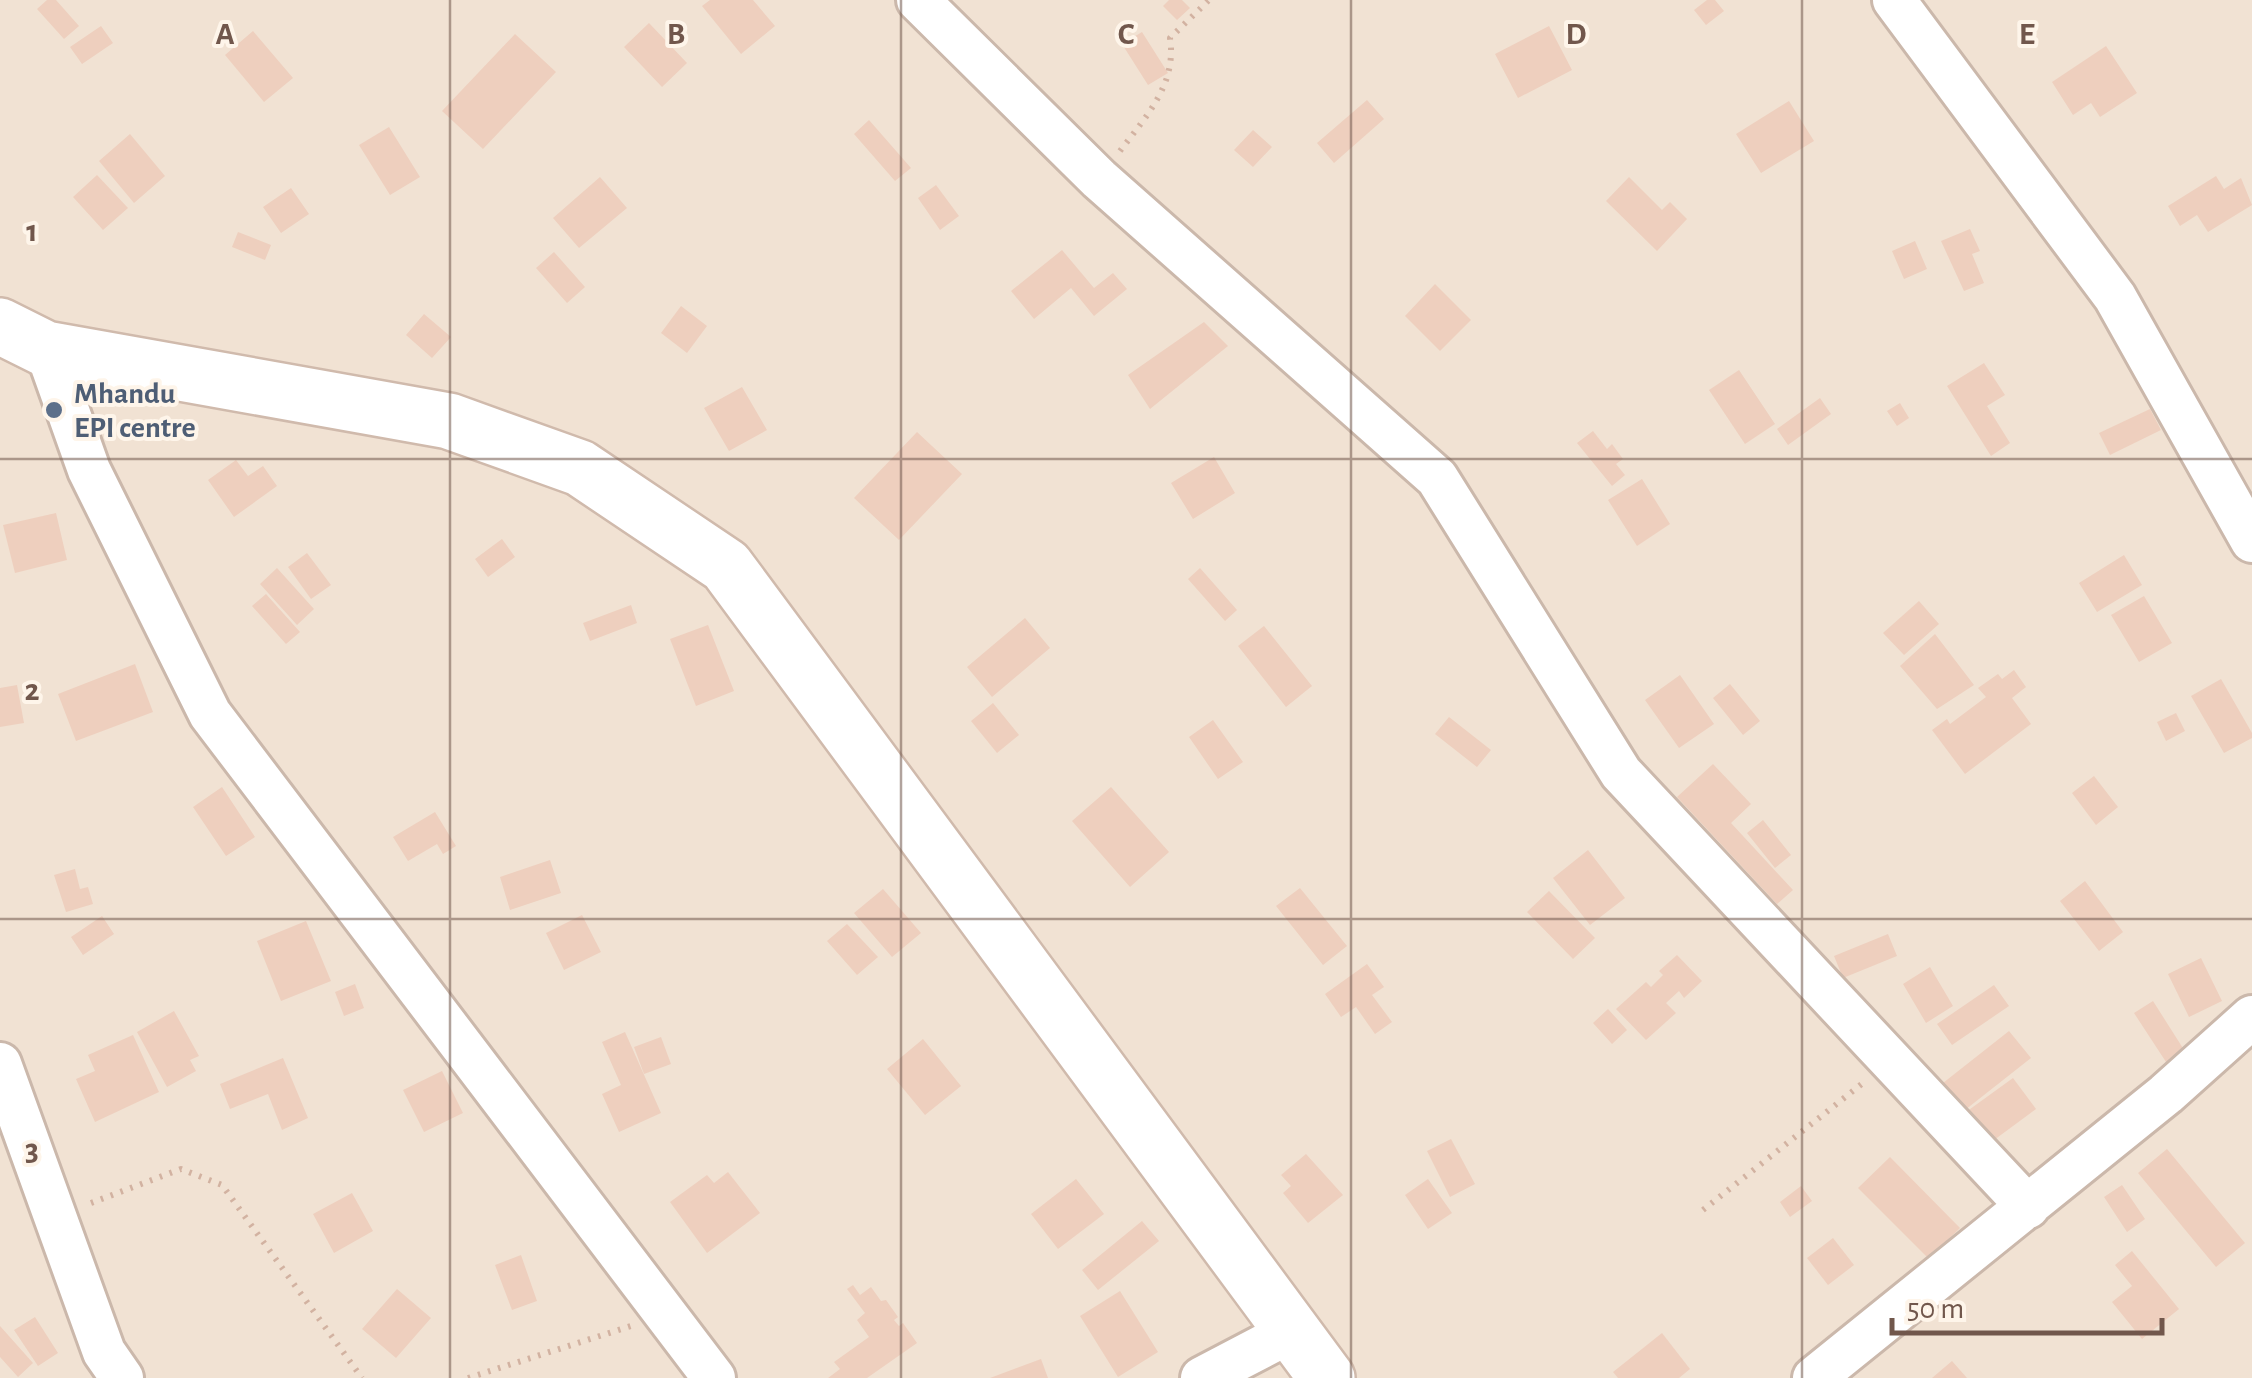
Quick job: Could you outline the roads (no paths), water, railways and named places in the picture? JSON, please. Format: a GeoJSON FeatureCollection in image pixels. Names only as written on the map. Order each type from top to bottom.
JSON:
{"type":"FeatureCollection","features":[{"type":"Feature","properties":{"kind":"street"},"geometry":{"type":"LineString","coordinates":[[918,0],[1099,178],[1437,478],[1621,773],[2028,1206]]}},
{"type":"Feature","properties":{"kind":"street"},"geometry":{"type":"LineString","coordinates":[[1894,0],[2115,297],[2252,541]]}},
{"type":"Feature","properties":{"kind":"street"},"geometry":{"type":"LineString","coordinates":[[23,337],[210,714],[714,1378]]}},
{"type":"Feature","properties":{"kind":"street"},"geometry":{"type":"LineString","coordinates":[[23,337],[449,421],[580,468],[726,566],[1327,1378]]}},
{"type":"Feature","properties":{"kind":"street"},"geometry":{"type":"LineString","coordinates":[[1826,1374],[2252,1017]]}},
{"type":"Feature","properties":{"kind":"street"},"geometry":{"type":"LineString","coordinates":[[0,1064],[58,1215],[104,1352],[122,1378]]}},
{"type":"Feature","properties":{"kind":"street"},"geometry":{"type":"LineString","coordinates":[[1202,1378],[1292,1331]]}},
{"type":"Feature","properties":{"kind":"place","name":"Mhandu EPI centre"},"geometry":{"type":"Point","coordinates":[54,410]}}]}
